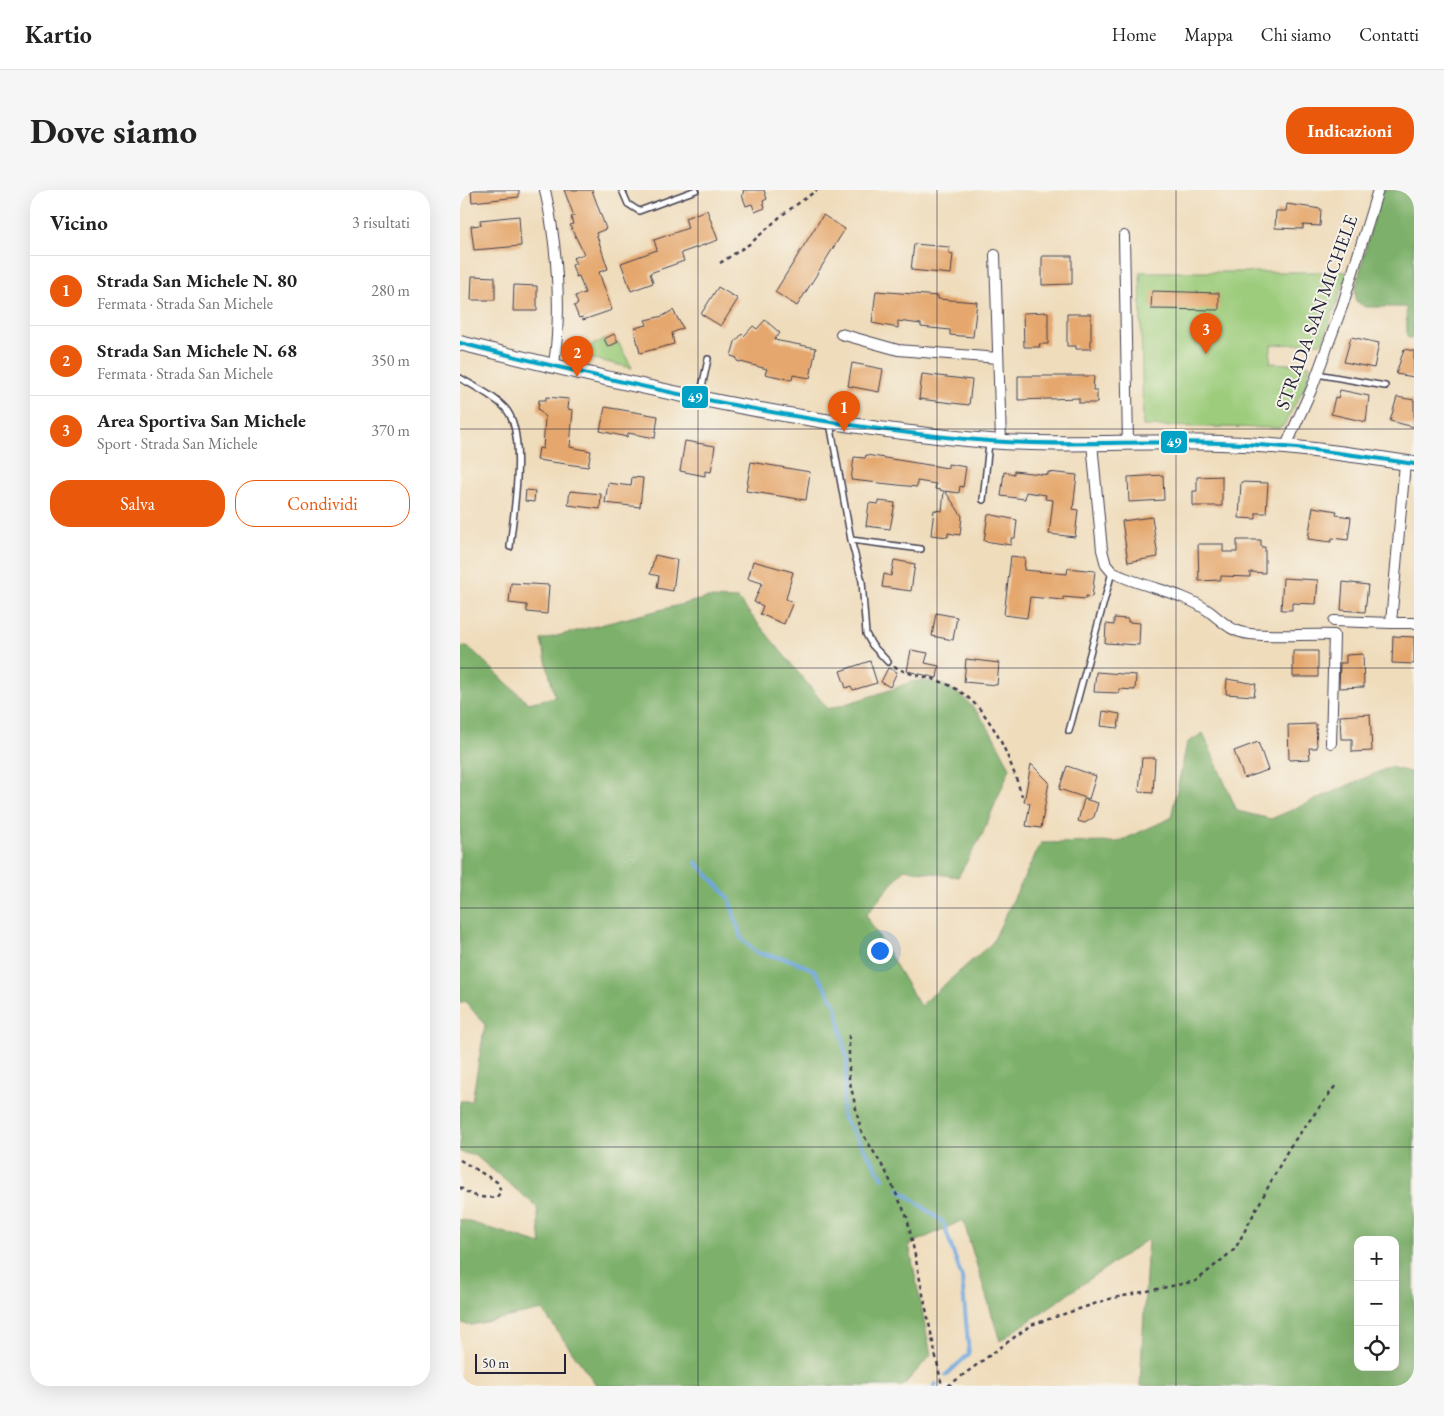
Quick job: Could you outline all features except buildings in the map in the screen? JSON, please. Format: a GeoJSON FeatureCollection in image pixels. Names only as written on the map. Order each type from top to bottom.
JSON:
{"type":"FeatureCollection","features":[{"type":"Feature","properties":{"kind":"street"},"geometry":{"type":"LineString","coordinates":[[545,190],[551,217],[554,257],[557,340],[554,364]]}},
{"type":"Feature","properties":{"kind":"street","name":"STRADA SAN MICHELE"},"geometry":{"type":"LineString","coordinates":[[1286,446],[1317,374],[1343,304],[1378,190]]}},
{"type":"Feature","properties":{"kind":"street"},"geometry":{"type":"LineString","coordinates":[[1124,236],[1128,443]]}},
{"type":"Feature","properties":{"kind":"street"},"geometry":{"type":"LineString","coordinates":[[995,255],[998,358],[995,442]]}},
{"type":"Feature","properties":{"kind":"street"},"geometry":{"type":"LineString","coordinates":[[841,334],[898,350],[998,358]]}},
{"type":"Feature","properties":{"kind":"street"},"geometry":{"type":"LineString","coordinates":[[460,342],[700,397],[911,433],[995,442],[1219,443],[1286,446],[1410,463],[1391,622]]}},
{"type":"Feature","properties":{"kind":"street"},"geometry":{"type":"LineString","coordinates":[[1092,443],[1102,550],[1112,572],[1188,600],[1210,612],[1222,624],[1233,630],[1250,634],[1334,635],[1331,744]]}},
{"type":"Feature","properties":{"kind":"street"},"geometry":{"type":"LineString","coordinates":[[1334,621],[1414,623]]}},
{"type":"Feature","properties":{"kind":"lane"},"geometry":{"type":"LineString","coordinates":[[622,190],[628,204],[639,211],[696,190]]}},
{"type":"Feature","properties":{"kind":"lane"},"geometry":{"type":"LineString","coordinates":[[700,397],[708,359]]}},
{"type":"Feature","properties":{"kind":"lane"},"geometry":{"type":"LineString","coordinates":[[1317,374],[1385,386]]}},
{"type":"Feature","properties":{"kind":"lane"},"geometry":{"type":"LineString","coordinates":[[460,378],[494,399],[512,417],[518,462],[510,548]]}},
{"type":"Feature","properties":{"kind":"lane"},"geometry":{"type":"LineString","coordinates":[[830,420],[851,540],[862,581],[866,634],[872,645],[888,662]]}},
{"type":"Feature","properties":{"kind":"lane"},"geometry":{"type":"LineString","coordinates":[[983,500],[995,442]]}},
{"type":"Feature","properties":{"kind":"lane"},"geometry":{"type":"LineString","coordinates":[[851,540],[921,549]]}},
{"type":"Feature","properties":{"kind":"lane"},"geometry":{"type":"LineString","coordinates":[[1068,731],[1112,572]]}},
{"type":"Feature","properties":{"kind":"path"},"geometry":{"type":"LineString","coordinates":[[720,263],[751,243],[782,215],[817,190]]}},
{"type":"Feature","properties":{"kind":"path"},"geometry":{"type":"LineString","coordinates":[[888,662],[912,676],[943,682],[970,699],[995,730],[1006,751],[1022,796]]}},
{"type":"Feature","properties":{"kind":"path"},"geometry":{"type":"LineString","coordinates":[[849,1035],[849,1078],[861,1131],[886,1172],[906,1217],[942,1386]]}},
{"type":"Feature","properties":{"kind":"path"},"geometry":{"type":"LineString","coordinates":[[948,1386],[1031,1325],[1109,1299],[1196,1281],[1235,1249],[1289,1148],[1336,1085]]}},
{"type":"Feature","properties":{"kind":"path"},"geometry":{"type":"LineString","coordinates":[[460,1160],[497,1182],[501,1191],[497,1197],[482,1197],[473,1196],[460,1187]]}},
{"type":"Feature","properties":{"kind":"green space"},"geometry":{"type":"Polygon","coordinates":[[[1381,190],[1414,190],[1414,339],[1407,337],[1406,307],[1365,307],[1356,301],[1355,290],[1381,190]]]}},
{"type":"Feature","properties":{"kind":"green space"},"geometry":{"type":"Polygon","coordinates":[[[1140,272],[1348,272],[1322,343],[1271,345],[1270,363],[1310,365],[1306,384],[1284,425],[1279,428],[1143,426],[1140,272]]]}},
{"type":"Feature","properties":{"kind":"green space"},"geometry":{"type":"Polygon","coordinates":[[[604,339],[608,347],[618,342],[632,368],[581,356],[581,351],[604,339]]]}},
{"type":"Feature","properties":{"kind":"green space"},"geometry":{"type":"Polygon","coordinates":[[[707,598],[738,599],[828,709],[916,681],[935,682],[950,688],[964,698],[986,724],[1010,768],[982,835],[958,877],[904,869],[866,915],[920,1006],[992,943],[1041,843],[1118,842],[1171,818],[1187,743],[1203,733],[1237,811],[1271,819],[1390,767],[1414,773],[1414,1378],[1402,1386],[1140,1386],[1148,1239],[1000,1341],[963,1220],[909,1245],[931,1355],[903,1386],[597,1386],[542,1310],[471,1325],[460,1323],[460,1219],[541,1244],[537,1207],[476,1156],[460,1152],[460,1101],[472,1101],[485,1025],[465,1001],[460,1003],[460,646],[470,648],[528,703],[555,697],[541,640],[707,598]]]}},
{"type":"Feature","properties":{"kind":"waterway"},"geometry":{"type":"LineString","coordinates":[[696,862],[729,898],[741,938],[757,953],[788,959],[814,970],[836,1005],[847,1061],[842,1115],[883,1178]]}},
{"type":"Feature","properties":{"kind":"waterway"},"geometry":{"type":"LineString","coordinates":[[899,1189],[943,1222],[962,1278],[969,1354],[946,1375]]}},
{"type":"Feature","properties":{"kind":"transit line","name":"49"},"geometry":{"type":"LineString","coordinates":[[460,343],[723,403],[856,426],[923,435],[1018,443],[1192,442],[1246,444],[1318,450],[1414,464]]}},
{"type":"Feature","properties":{"kind":"place","name":"Area Sportiva San Michele"},"geometry":{"type":"Point","coordinates":[1206,354]}},
{"type":"Feature","properties":{"kind":"place","name":"Strada San Michele N. 68"},"geometry":{"type":"Point","coordinates":[577,377]}},
{"type":"Feature","properties":{"kind":"place","name":"Strada San Michele N. 80"},"geometry":{"type":"Point","coordinates":[844,432]}}]}
